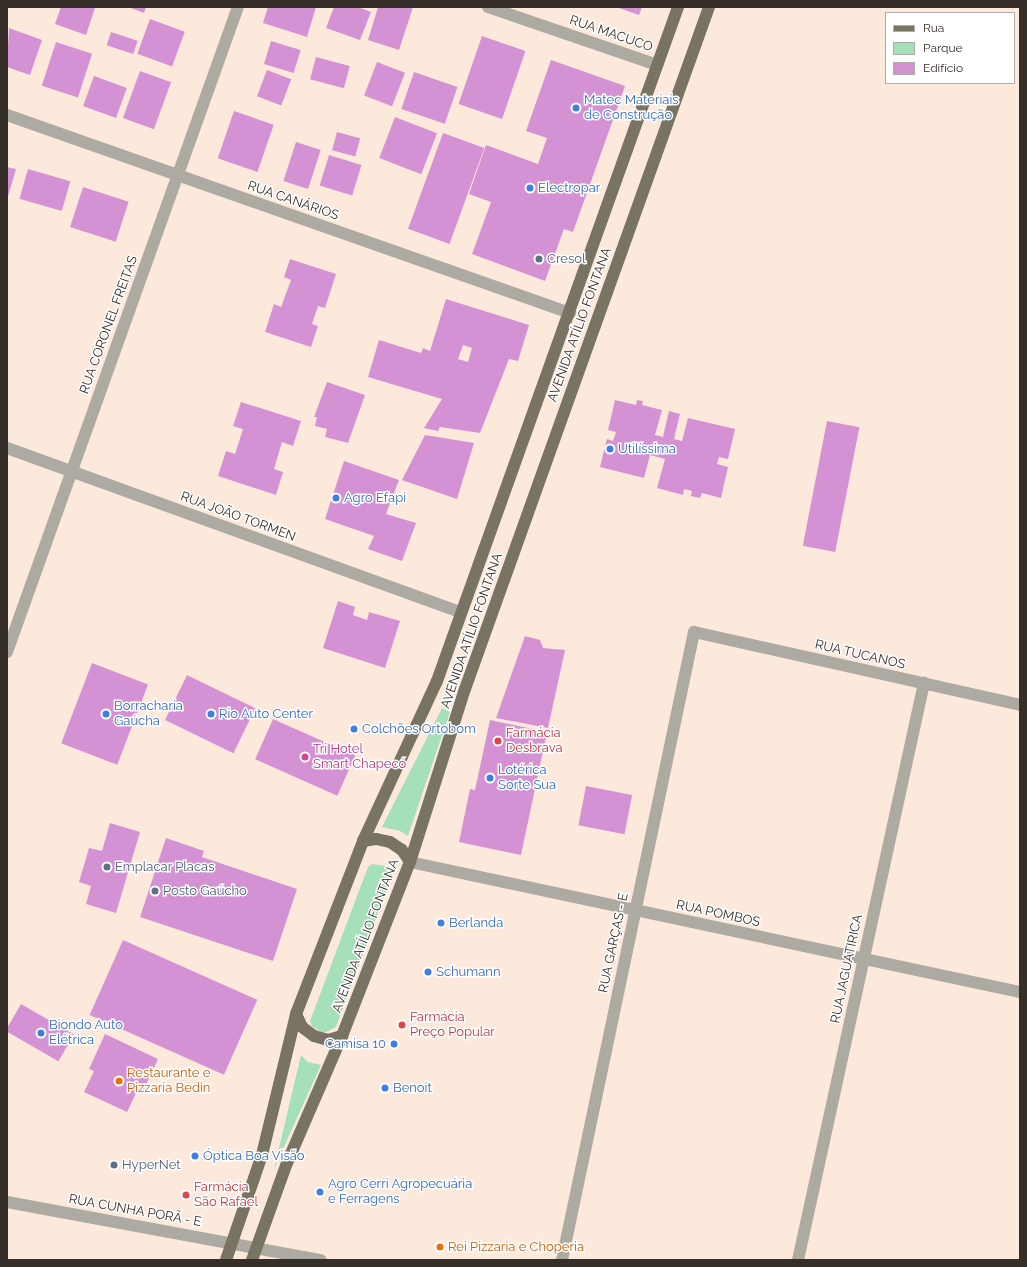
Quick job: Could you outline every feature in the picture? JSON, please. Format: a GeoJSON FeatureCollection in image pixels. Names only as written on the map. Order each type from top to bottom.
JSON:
{"type":"FeatureCollection","features":[{"type":"Feature","properties":{"kind":"main road","name":"AVENIDA ATÍLIO FONTANA"},"geometry":{"type":"LineString","coordinates":[[226,1260],[262,1155],[296,1014],[363,841],[437,681],[460,612],[504,498],[678,7]]}},
{"type":"Feature","properties":{"kind":"main road","name":"AVENIDA ATÍLIO FONTANA"},"geometry":{"type":"LineString","coordinates":[[252,1260],[287,1163],[342,1036],[410,862],[465,689],[709,7]]}},
{"type":"Feature","properties":{"kind":"main road"},"geometry":{"type":"LineString","coordinates":[[363,841],[376,839],[390,842],[402,850],[410,862]]}},
{"type":"Feature","properties":{"kind":"main road"},"geometry":{"type":"LineString","coordinates":[[296,1014],[302,1027],[314,1036],[328,1040],[342,1036]]}},
{"type":"Feature","properties":{"kind":"street","name":"RUA CORONEL FREITAS"},"geometry":{"type":"LineString","coordinates":[[7,652],[238,7]]}},
{"type":"Feature","properties":{"kind":"street","name":"RUA MACUCO"},"geometry":{"type":"LineString","coordinates":[[488,7],[657,65]]}},
{"type":"Feature","properties":{"kind":"street","name":"RUA CANÁRIOS"},"geometry":{"type":"LineString","coordinates":[[7,115],[570,313]]}},
{"type":"Feature","properties":{"kind":"street","name":"RUA JOÃO TORMEN"},"geometry":{"type":"LineString","coordinates":[[7,448],[460,612]]}},
{"type":"Feature","properties":{"kind":"street","name":"RUA TUCANOS"},"geometry":{"type":"LineString","coordinates":[[694,632],[1020,705]]}},
{"type":"Feature","properties":{"kind":"street","name":"RUA GARÇAS - E"},"geometry":{"type":"LineString","coordinates":[[562,1260],[694,632]]}},
{"type":"Feature","properties":{"kind":"street","name":"RUA JAGUATIRICA"},"geometry":{"type":"LineString","coordinates":[[798,1260],[924,683]]}},
{"type":"Feature","properties":{"kind":"street","name":"RUA POMBOS"},"geometry":{"type":"LineString","coordinates":[[410,862],[1020,992]]}},
{"type":"Feature","properties":{"kind":"street","name":"RUA CUNHA PORÃ - E"},"geometry":{"type":"LineString","coordinates":[[7,1202],[257,1246],[321,1260]]}},
{"type":"Feature","properties":{"kind":"green space"},"geometry":{"type":"Polygon","coordinates":[[[442,708],[450,712],[408,836],[400,831],[382,827],[442,708]]]}},
{"type":"Feature","properties":{"kind":"green space"},"geometry":{"type":"Polygon","coordinates":[[[372,864],[386,866],[393,872],[336,1027],[326,1032],[321,1032],[312,1026],[310,1021],[368,867],[372,864]]]}},
{"type":"Feature","properties":{"kind":"green space"},"geometry":{"type":"Polygon","coordinates":[[[301,1055],[308,1062],[321,1065],[274,1169],[301,1055]]]}},
{"type":"Feature","properties":{"kind":"building"},"geometry":{"type":"Polygon","coordinates":[[[61,7],[95,8],[86,35],[55,24],[61,7]]]}},
{"type":"Feature","properties":{"kind":"building"},"geometry":{"type":"Polygon","coordinates":[[[128,7],[146,7],[144,13],[128,7]]]}},
{"type":"Feature","properties":{"kind":"building"},"geometry":{"type":"Polygon","coordinates":[[[268,7],[316,7],[307,37],[263,23],[268,7]]]}},
{"type":"Feature","properties":{"kind":"building"},"geometry":{"type":"Polygon","coordinates":[[[334,7],[358,7],[371,12],[360,40],[326,28],[334,7]]]}},
{"type":"Feature","properties":{"kind":"building"},"geometry":{"type":"Polygon","coordinates":[[[378,7],[413,7],[399,50],[368,40],[378,7]]]}},
{"type":"Feature","properties":{"kind":"building"},"geometry":{"type":"Polygon","coordinates":[[[616,7],[642,7],[639,15],[616,7]]]}},
{"type":"Feature","properties":{"kind":"building"},"geometry":{"type":"Polygon","coordinates":[[[150,19],[185,32],[172,66],[137,54],[150,19]]]}},
{"type":"Feature","properties":{"kind":"building"},"geometry":{"type":"Polygon","coordinates":[[[9,28],[42,40],[30,75],[7,67],[9,28]]]}},
{"type":"Feature","properties":{"kind":"building"},"geometry":{"type":"Polygon","coordinates":[[[111,32],[138,41],[133,54],[107,45],[111,32]]]}},
{"type":"Feature","properties":{"kind":"building"},"geometry":{"type":"Polygon","coordinates":[[[482,36],[525,51],[502,119],[459,104],[482,36]]]}},
{"type":"Feature","properties":{"kind":"building"},"geometry":{"type":"Polygon","coordinates":[[[271,41],[301,50],[294,73],[264,64],[271,41]]]}},
{"type":"Feature","properties":{"kind":"building"},"geometry":{"type":"Polygon","coordinates":[[[56,42],[92,54],[78,97],[42,86],[56,42]]]}},
{"type":"Feature","properties":{"kind":"building"},"geometry":{"type":"Polygon","coordinates":[[[316,57],[350,66],[344,88],[310,79],[316,57]]]}},
{"type":"Feature","properties":{"kind":"building"},"geometry":{"type":"Polygon","coordinates":[[[551,60],[625,86],[573,232],[564,229],[545,281],[472,254],[491,202],[469,194],[486,145],[538,164],[547,138],[526,131],[551,60]]]}},
{"type":"Feature","properties":{"kind":"building"},"geometry":{"type":"Polygon","coordinates":[[[377,62],[405,73],[392,106],[364,96],[377,62]]]}},
{"type":"Feature","properties":{"kind":"building"},"geometry":{"type":"Polygon","coordinates":[[[267,70],[291,79],[281,105],[257,96],[267,70]]]}},
{"type":"Feature","properties":{"kind":"building"},"geometry":{"type":"Polygon","coordinates":[[[140,71],[171,82],[154,129],[123,118],[140,71]]]}},
{"type":"Feature","properties":{"kind":"building"},"geometry":{"type":"Polygon","coordinates":[[[414,72],[457,87],[445,124],[401,109],[414,72]]]}},
{"type":"Feature","properties":{"kind":"building"},"geometry":{"type":"Polygon","coordinates":[[[94,76],[127,88],[116,118],[83,106],[94,76]]]}},
{"type":"Feature","properties":{"kind":"building"},"geometry":{"type":"Polygon","coordinates":[[[234,111],[274,125],[257,172],[218,158],[234,111]]]}},
{"type":"Feature","properties":{"kind":"building"},"geometry":{"type":"Polygon","coordinates":[[[395,117],[437,133],[421,174],[379,158],[395,117]]]}},
{"type":"Feature","properties":{"kind":"building"},"geometry":{"type":"Polygon","coordinates":[[[337,132],[360,138],[355,157],[332,150],[337,132]]]}},
{"type":"Feature","properties":{"kind":"building"},"geometry":{"type":"Polygon","coordinates":[[[443,133],[484,148],[449,244],[408,229],[443,133]]]}},
{"type":"Feature","properties":{"kind":"building"},"geometry":{"type":"Polygon","coordinates":[[[296,142],[321,150],[308,189],[283,181],[296,142]]]}},
{"type":"Feature","properties":{"kind":"building"},"geometry":{"type":"Polygon","coordinates":[[[329,155],[362,165],[352,196],[320,186],[329,155]]]}},
{"type":"Feature","properties":{"kind":"building"},"geometry":{"type":"Polygon","coordinates":[[[7,167],[16,169],[7,200],[7,167]]]}},
{"type":"Feature","properties":{"kind":"building"},"geometry":{"type":"Polygon","coordinates":[[[28,169],[70,181],[62,211],[19,199],[28,169]]]}},
{"type":"Feature","properties":{"kind":"building"},"geometry":{"type":"Polygon","coordinates":[[[83,187],[129,202],[116,242],[70,227],[83,187]]]}},
{"type":"Feature","properties":{"kind":"building"},"geometry":{"type":"Polygon","coordinates":[[[290,259],[336,274],[325,308],[318,306],[312,324],[318,326],[311,347],[265,332],[274,304],[281,307],[291,280],[284,277],[290,259]]]}},
{"type":"Feature","properties":{"kind":"building"},"geometry":{"type":"Polygon","coordinates":[[[446,299],[529,325],[518,361],[509,359],[480,433],[440,427],[438,431],[424,428],[442,399],[368,377],[379,340],[421,353],[423,348],[430,351],[446,299]],[[463,345],[458,359],[468,362],[472,348],[463,345]]]}},
{"type":"Feature","properties":{"kind":"building"},"geometry":{"type":"Polygon","coordinates":[[[327,382],[365,395],[348,443],[325,437],[327,429],[315,426],[317,417],[314,417],[327,382]]]}},
{"type":"Feature","properties":{"kind":"building"},"geometry":{"type":"Polygon","coordinates":[[[615,400],[636,405],[637,400],[643,401],[642,405],[662,410],[655,435],[663,437],[669,411],[680,414],[674,439],[682,441],[688,418],[735,429],[728,459],[719,457],[717,464],[728,467],[721,498],[702,493],[700,498],[691,496],[692,491],[684,489],[683,495],[657,488],[665,459],[650,455],[644,478],[600,467],[607,439],[613,441],[616,432],[608,430],[615,400]]]}},
{"type":"Feature","properties":{"kind":"building"},"geometry":{"type":"Polygon","coordinates":[[[241,402],[301,421],[293,446],[282,442],[274,469],[283,472],[276,495],[218,476],[226,451],[235,454],[243,429],[233,426],[241,402]]]}},
{"type":"Feature","properties":{"kind":"building"},"geometry":{"type":"Polygon","coordinates":[[[827,421],[859,427],[835,552],[803,546],[827,421]]]}},
{"type":"Feature","properties":{"kind":"building"},"geometry":{"type":"Polygon","coordinates":[[[425,435],[474,443],[457,499],[402,480],[425,435]]]}},
{"type":"Feature","properties":{"kind":"building"},"geometry":{"type":"Polygon","coordinates":[[[344,461],[399,480],[386,514],[416,523],[402,561],[368,549],[374,536],[325,519],[344,461]]]}},
{"type":"Feature","properties":{"kind":"building"},"geometry":{"type":"Polygon","coordinates":[[[338,601],[355,607],[353,615],[367,620],[369,612],[400,621],[385,668],[323,648],[338,601]]]}},
{"type":"Feature","properties":{"kind":"building"},"geometry":{"type":"Polygon","coordinates":[[[525,636],[540,640],[543,648],[565,650],[548,728],[496,718],[525,636]]]}},
{"type":"Feature","properties":{"kind":"building","name":"Borracharia Gaúcha"},"geometry":{"type":"Polygon","coordinates":[[[92,663],[148,685],[117,765],[61,743],[92,663]]]}},
{"type":"Feature","properties":{"kind":"building","name":"Rio Auto Center"},"geometry":{"type":"Polygon","coordinates":[[[187,675],[255,708],[233,753],[165,720],[187,675]]]}},
{"type":"Feature","properties":{"kind":"building","name":"Tri Hotel Smart Chapecó"},"geometry":{"type":"Polygon","coordinates":[[[273,719],[355,756],[337,796],[255,759],[273,719]]]}},
{"type":"Feature","properties":{"kind":"building"},"geometry":{"type":"Polygon","coordinates":[[[490,720],[547,732],[521,855],[459,842],[470,789],[475,790],[490,720]]]}},
{"type":"Feature","properties":{"kind":"building"},"geometry":{"type":"Polygon","coordinates":[[[586,786],[632,795],[625,834],[578,825],[586,786]]]}},
{"type":"Feature","properties":{"kind":"building","name":"Emplacar Placas"},"geometry":{"type":"Polygon","coordinates":[[[110,823],[140,832],[116,913],[86,904],[91,886],[79,882],[89,848],[102,851],[110,823]]]}},
{"type":"Feature","properties":{"kind":"building"},"geometry":{"type":"Polygon","coordinates":[[[166,838],[204,851],[202,857],[297,889],[273,961],[140,917],[166,838]]]}},
{"type":"Feature","properties":{"kind":"building"},"geometry":{"type":"Polygon","coordinates":[[[123,940],[257,1000],[224,1075],[90,1015],[123,940]]]}},
{"type":"Feature","properties":{"kind":"building","name":"Biondo Auto Elétrica"},"geometry":{"type":"Polygon","coordinates":[[[21,1004],[74,1034],[58,1061],[7,1032],[7,1028],[21,1004]]]}},
{"type":"Feature","properties":{"kind":"building","name":"Restaurante e Pizzaria Bedin"},"geometry":{"type":"Polygon","coordinates":[[[105,1034],[158,1059],[142,1093],[137,1091],[127,1112],[84,1092],[94,1071],[89,1069],[105,1034]]]}},
{"type":"Feature","properties":{"kind":"place","name":"Matec Materiais de Construção"},"geometry":{"type":"Point","coordinates":[576,108]}},
{"type":"Feature","properties":{"kind":"place","name":"Electropar"},"geometry":{"type":"Point","coordinates":[530,188]}},
{"type":"Feature","properties":{"kind":"place","name":"Cresol"},"geometry":{"type":"Point","coordinates":[539,259]}},
{"type":"Feature","properties":{"kind":"place","name":"Utilíssima"},"geometry":{"type":"Point","coordinates":[610,449]}},
{"type":"Feature","properties":{"kind":"place","name":"Agro Efapi"},"geometry":{"type":"Point","coordinates":[336,498]}},
{"type":"Feature","properties":{"kind":"place","name":"Borracharia Gaúcha"},"geometry":{"type":"Point","coordinates":[106,714]}},
{"type":"Feature","properties":{"kind":"place","name":"Rio Auto Center"},"geometry":{"type":"Point","coordinates":[211,714]}},
{"type":"Feature","properties":{"kind":"place","name":"Colchões Ortobom"},"geometry":{"type":"Point","coordinates":[354,729]}},
{"type":"Feature","properties":{"kind":"place","name":"Farmácia Desbrava"},"geometry":{"type":"Point","coordinates":[498,741]}},
{"type":"Feature","properties":{"kind":"place","name":"Tri Hotel Smart Chapecó"},"geometry":{"type":"Point","coordinates":[305,757]}},
{"type":"Feature","properties":{"kind":"place","name":"Lotérica Sorte Sua"},"geometry":{"type":"Point","coordinates":[490,778]}},
{"type":"Feature","properties":{"kind":"place","name":"Emplacar Placas"},"geometry":{"type":"Point","coordinates":[107,867]}},
{"type":"Feature","properties":{"kind":"place","name":"Posto Gaúcho"},"geometry":{"type":"Point","coordinates":[155,891]}},
{"type":"Feature","properties":{"kind":"place","name":"Berlanda"},"geometry":{"type":"Point","coordinates":[441,923]}},
{"type":"Feature","properties":{"kind":"place","name":"Schumann"},"geometry":{"type":"Point","coordinates":[428,972]}},
{"type":"Feature","properties":{"kind":"place","name":"Farmácia Preço Popular"},"geometry":{"type":"Point","coordinates":[402,1025]}},
{"type":"Feature","properties":{"kind":"place","name":"Biondo Auto Elétrica"},"geometry":{"type":"Point","coordinates":[41,1033]}},
{"type":"Feature","properties":{"kind":"place","name":"Camisa 10"},"geometry":{"type":"Point","coordinates":[394,1044]}},
{"type":"Feature","properties":{"kind":"place","name":"Restaurante e Pizzaria Bedin"},"geometry":{"type":"Point","coordinates":[119,1081]}},
{"type":"Feature","properties":{"kind":"place","name":"Benoit"},"geometry":{"type":"Point","coordinates":[385,1088]}},
{"type":"Feature","properties":{"kind":"place","name":"Óptica Boa Visão"},"geometry":{"type":"Point","coordinates":[195,1156]}},
{"type":"Feature","properties":{"kind":"place","name":"HyperNet"},"geometry":{"type":"Point","coordinates":[114,1165]}},
{"type":"Feature","properties":{"kind":"place","name":"Agro Cerri Agropecuária e Ferragens"},"geometry":{"type":"Point","coordinates":[320,1192]}},
{"type":"Feature","properties":{"kind":"place","name":"Farmácia São Rafael"},"geometry":{"type":"Point","coordinates":[186,1195]}},
{"type":"Feature","properties":{"kind":"place","name":"Rei Pizzaria e Choperia"},"geometry":{"type":"Point","coordinates":[440,1247]}}]}
